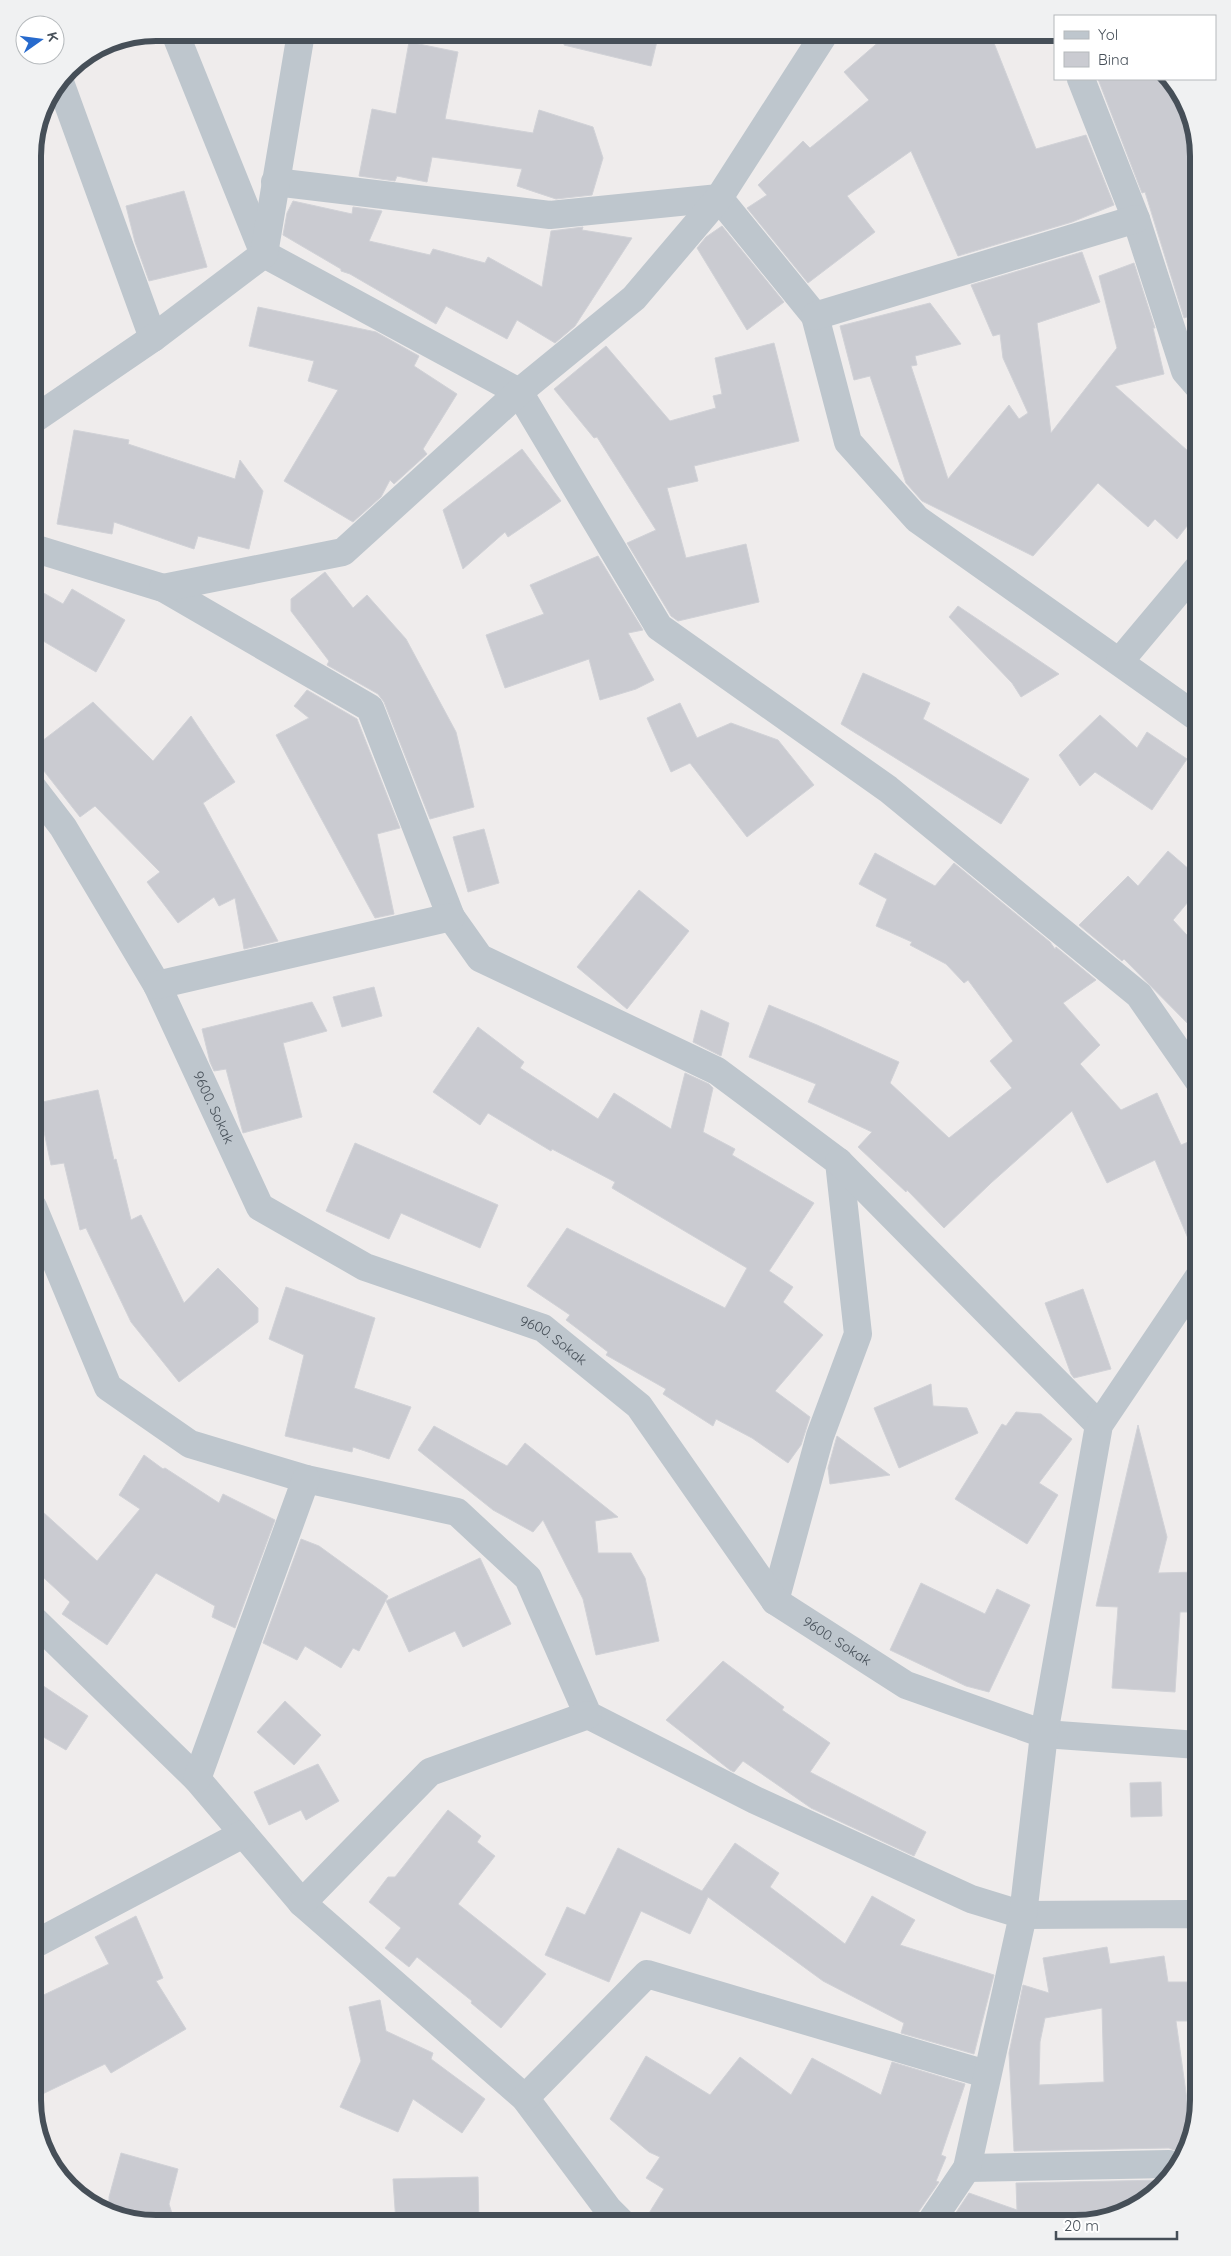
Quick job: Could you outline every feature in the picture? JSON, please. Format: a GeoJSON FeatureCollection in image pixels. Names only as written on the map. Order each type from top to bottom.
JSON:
{"type":"FeatureCollection","features":[{"type":"Feature","properties":{"kind":"street"},"geometry":{"type":"LineString","coordinates":[[179,41],[264,254],[519,392],[659,627],[888,789],[1138,995],[1190,1069]]}},
{"type":"Feature","properties":{"kind":"street"},"geometry":{"type":"LineString","coordinates":[[41,415],[153,338],[264,254],[299,41]]}},
{"type":"Feature","properties":{"kind":"street"},"geometry":{"type":"LineString","coordinates":[[163,588],[343,552],[519,392],[634,298],[719,198],[819,41]]}},
{"type":"Feature","properties":{"kind":"street"},"geometry":{"type":"LineString","coordinates":[[1081,80],[1136,219],[1184,371],[1190,377]]}},
{"type":"Feature","properties":{"kind":"street"},"geometry":{"type":"LineString","coordinates":[[63,90],[153,338]]}},
{"type":"Feature","properties":{"kind":"street"},"geometry":{"type":"LineString","coordinates":[[275,182],[550,215],[719,198]]}},
{"type":"Feature","properties":{"kind":"street"},"geometry":{"type":"LineString","coordinates":[[719,198],[815,316],[848,442],[917,518],[1190,712]]}},
{"type":"Feature","properties":{"kind":"street"},"geometry":{"type":"LineString","coordinates":[[815,316],[1136,219]]}},
{"type":"Feature","properties":{"kind":"street"},"geometry":{"type":"LineString","coordinates":[[41,550],[163,588],[370,708],[451,917],[480,958],[717,1071],[839,1162],[1098,1425]]}},
{"type":"Feature","properties":{"kind":"street"},"geometry":{"type":"LineString","coordinates":[[1120,661],[1190,578]]}},
{"type":"Feature","properties":{"kind":"street","name":"9600. Sokak"},"geometry":{"type":"LineString","coordinates":[[41,798],[63,827],[157,984],[260,1207],[365,1267],[543,1328],[639,1406],[775,1601],[906,1685],[1044,1734],[1190,1744]]}},
{"type":"Feature","properties":{"kind":"street"},"geometry":{"type":"LineString","coordinates":[[157,984],[451,917]]}},
{"type":"Feature","properties":{"kind":"street"},"geometry":{"type":"LineString","coordinates":[[775,1601],[820,1436],[858,1334],[839,1162]]}},
{"type":"Feature","properties":{"kind":"street"},"geometry":{"type":"LineString","coordinates":[[41,1226],[108,1386],[190,1444],[306,1479],[456,1512],[528,1578],[588,1715],[755,1800],[971,1899],[1023,1915],[1190,1914]]}},
{"type":"Feature","properties":{"kind":"street"},"geometry":{"type":"LineString","coordinates":[[936,2215],[967,2168],[986,2074],[1023,1915],[1044,1734],[1098,1425],[1190,1290]]}},
{"type":"Feature","properties":{"kind":"street"},"geometry":{"type":"LineString","coordinates":[[197,1779],[306,1479]]}},
{"type":"Feature","properties":{"kind":"street"},"geometry":{"type":"LineString","coordinates":[[41,1628],[197,1779],[302,1904],[526,2098],[607,2215]]}},
{"type":"Feature","properties":{"kind":"street"},"geometry":{"type":"LineString","coordinates":[[302,1904],[430,1772],[588,1715]]}},
{"type":"Feature","properties":{"kind":"street"},"geometry":{"type":"LineString","coordinates":[[41,1939],[243,1834]]}},
{"type":"Feature","properties":{"kind":"street"},"geometry":{"type":"LineString","coordinates":[[526,2098],[647,1974],[986,2074]]}},
{"type":"Feature","properties":{"kind":"street"},"geometry":{"type":"LineString","coordinates":[[967,2168],[1170,2164]]}},
{"type":"Feature","properties":{"kind":"building"},"geometry":{"type":"Polygon","coordinates":[[[564,41],[657,41],[651,66],[564,45],[564,41]]]}},
{"type":"Feature","properties":{"kind":"building"},"geometry":{"type":"Polygon","coordinates":[[[880,41],[993,41],[1036,149],[1086,135],[1114,205],[1072,222],[958,256],[911,151],[847,196],[875,232],[808,283],[747,208],[767,195],[758,185],[803,141],[810,148],[869,100],[844,72],[880,41]]]}},
{"type":"Feature","properties":{"kind":"building"},"geometry":{"type":"Polygon","coordinates":[[[409,42],[458,52],[445,119],[533,133],[539,110],[593,127],[603,158],[592,195],[556,199],[517,186],[522,169],[432,157],[427,182],[397,176],[395,181],[359,176],[372,109],[396,114],[409,42]]]}},
{"type":"Feature","properties":{"kind":"building"},"geometry":{"type":"Polygon","coordinates":[[[1098,80],[1161,80],[1174,99],[1184,119],[1190,149],[1190,316],[1184,318],[1145,192],[1142,193],[1098,80]]]}},
{"type":"Feature","properties":{"kind":"building"},"geometry":{"type":"Polygon","coordinates":[[[184,191],[207,267],[149,281],[135,242],[126,206],[184,191]]]}},
{"type":"Feature","properties":{"kind":"building"},"geometry":{"type":"Polygon","coordinates":[[[293,201],[352,214],[353,207],[382,211],[369,241],[430,255],[433,249],[485,263],[488,257],[542,287],[551,231],[583,227],[582,230],[632,238],[575,326],[555,343],[517,320],[507,339],[446,306],[436,324],[350,274],[341,271],[341,269],[283,235],[287,213],[293,201]]]}},
{"type":"Feature","properties":{"kind":"building"},"geometry":{"type":"Polygon","coordinates":[[[722,226],[784,302],[747,330],[697,248],[706,237],[722,226]]]}},
{"type":"Feature","properties":{"kind":"building"},"geometry":{"type":"Polygon","coordinates":[[[1082,252],[1100,302],[1037,323],[1051,433],[1117,348],[1099,276],[1134,263],[1155,328],[1153,328],[1164,374],[1115,386],[1190,453],[1190,522],[1177,539],[1155,519],[1148,527],[1098,483],[1033,556],[922,501],[906,483],[870,376],[854,380],[840,326],[930,303],[961,344],[915,356],[917,365],[911,366],[948,479],[1009,405],[1019,419],[1028,413],[1003,358],[1000,334],[993,336],[971,285],[1082,252]]]}},
{"type":"Feature","properties":{"kind":"building"},"geometry":{"type":"Polygon","coordinates":[[[258,307],[376,332],[419,356],[414,366],[457,394],[423,449],[427,454],[394,484],[390,480],[381,497],[353,522],[284,481],[338,390],[308,381],[314,361],[249,346],[258,307]]]}},
{"type":"Feature","properties":{"kind":"building"},"geometry":{"type":"Polygon","coordinates":[[[774,343],[799,441],[694,466],[698,481],[667,488],[686,558],[746,544],[759,602],[678,621],[671,616],[627,543],[656,530],[597,437],[594,438],[554,389],[606,346],[670,421],[716,408],[713,396],[722,394],[715,358],[774,343]]]}},
{"type":"Feature","properties":{"kind":"building"},"geometry":{"type":"Polygon","coordinates":[[[74,430],[129,440],[128,444],[235,479],[240,460],[263,491],[249,549],[198,536],[194,549],[114,522],[112,534],[57,524],[74,430]]]}},
{"type":"Feature","properties":{"kind":"building"},"geometry":{"type":"Polygon","coordinates":[[[522,449],[561,501],[508,537],[505,532],[463,569],[443,510],[522,449]]]}},
{"type":"Feature","properties":{"kind":"building"},"geometry":{"type":"Polygon","coordinates":[[[598,556],[643,630],[628,633],[654,680],[636,689],[600,700],[589,659],[505,688],[486,635],[544,614],[530,585],[598,556]]]}},
{"type":"Feature","properties":{"kind":"building"},"geometry":{"type":"Polygon","coordinates":[[[325,572],[353,608],[367,595],[406,639],[456,732],[474,807],[430,819],[384,702],[378,694],[327,665],[329,661],[291,611],[291,599],[325,572]]]}},
{"type":"Feature","properties":{"kind":"building"},"geometry":{"type":"Polygon","coordinates":[[[72,589],[125,620],[96,672],[41,640],[41,592],[63,604],[72,589]]]}},
{"type":"Feature","properties":{"kind":"building"},"geometry":{"type":"Polygon","coordinates":[[[958,606],[1059,674],[1021,697],[1012,683],[949,617],[958,606]]]}},
{"type":"Feature","properties":{"kind":"building"},"geometry":{"type":"Polygon","coordinates":[[[863,673],[930,703],[923,719],[1029,779],[1001,824],[841,724],[863,673]]]}},
{"type":"Feature","properties":{"kind":"building"},"geometry":{"type":"Polygon","coordinates":[[[307,690],[357,719],[400,828],[377,834],[394,914],[375,918],[276,735],[309,718],[294,706],[307,690]]]}},
{"type":"Feature","properties":{"kind":"building"},"geometry":{"type":"Polygon","coordinates":[[[93,702],[153,761],[191,716],[235,782],[203,803],[278,941],[244,949],[235,898],[219,906],[214,897],[178,923],[147,882],[160,872],[95,806],[80,817],[41,767],[41,742],[93,702]]]}},
{"type":"Feature","properties":{"kind":"building"},"geometry":{"type":"Polygon","coordinates":[[[680,703],[697,738],[731,723],[778,740],[814,785],[747,837],[690,763],[671,772],[647,718],[680,703]]]}},
{"type":"Feature","properties":{"kind":"building"},"geometry":{"type":"Polygon","coordinates":[[[1100,715],[1137,748],[1147,732],[1187,759],[1152,810],[1095,772],[1080,786],[1059,755],[1100,715]]]}},
{"type":"Feature","properties":{"kind":"building"},"geometry":{"type":"Polygon","coordinates":[[[484,829],[499,883],[468,892],[453,837],[484,829]]]}},
{"type":"Feature","properties":{"kind":"building"},"geometry":{"type":"Polygon","coordinates":[[[1168,851],[1190,870],[1190,900],[1173,920],[1190,938],[1190,1026],[1124,959],[1122,961],[1079,925],[1128,876],[1138,886],[1168,851]]]}},
{"type":"Feature","properties":{"kind":"building"},"geometry":{"type":"Polygon","coordinates":[[[875,853],[935,886],[954,863],[1050,942],[1055,949],[1056,947],[1096,980],[1063,1003],[1100,1045],[1080,1064],[1121,1110],[1157,1093],[1181,1145],[1190,1141],[1190,1243],[1155,1160],[1107,1183],[1072,1111],[991,1183],[944,1228],[907,1190],[906,1192],[858,1147],[872,1132],[808,1102],[816,1084],[749,1057],[769,1005],[899,1062],[890,1083],[949,1138],[1012,1088],[990,1061],[1013,1041],[968,980],[964,983],[946,964],[910,945],[912,942],[876,926],[887,899],[859,884],[875,853]]]}},
{"type":"Feature","properties":{"kind":"building"},"geometry":{"type":"Polygon","coordinates":[[[639,890],[689,931],[627,1009],[577,967],[639,890]]]}},
{"type":"Feature","properties":{"kind":"building"},"geometry":{"type":"Polygon","coordinates":[[[374,987],[382,1016],[342,1027],[333,997],[374,987]]]}},
{"type":"Feature","properties":{"kind":"building"},"geometry":{"type":"Polygon","coordinates":[[[312,1002],[327,1031],[283,1043],[302,1117],[243,1133],[226,1069],[214,1071],[202,1029],[312,1002]]]}},
{"type":"Feature","properties":{"kind":"building"},"geometry":{"type":"Polygon","coordinates":[[[701,1010],[729,1023],[721,1056],[693,1042],[701,1010]]]}},
{"type":"Feature","properties":{"kind":"building"},"geometry":{"type":"Polygon","coordinates":[[[478,1027],[524,1062],[520,1068],[598,1119],[614,1093],[671,1129],[685,1073],[709,1084],[713,1088],[703,1132],[735,1149],[732,1155],[814,1203],[769,1271],[793,1287],[783,1302],[823,1335],[775,1391],[810,1417],[801,1445],[788,1463],[752,1438],[716,1419],[713,1426],[663,1394],[666,1389],[606,1355],[608,1352],[566,1320],[570,1315],[527,1286],[567,1228],[725,1308],[747,1268],[612,1188],[615,1182],[552,1149],[551,1151],[488,1113],[480,1125],[433,1092],[478,1027]]]}},
{"type":"Feature","properties":{"kind":"building"},"geometry":{"type":"Polygon","coordinates":[[[98,1090],[114,1160],[116,1159],[131,1220],[141,1215],[184,1303],[218,1268],[258,1308],[258,1322],[179,1382],[131,1322],[86,1228],[80,1230],[64,1163],[51,1165],[41,1117],[41,1102],[98,1090]]]}},
{"type":"Feature","properties":{"kind":"building"},"geometry":{"type":"Polygon","coordinates":[[[355,1143],[498,1205],[480,1248],[401,1213],[389,1239],[326,1211],[355,1143]]]}},
{"type":"Feature","properties":{"kind":"building"},"geometry":{"type":"Polygon","coordinates":[[[286,1287],[375,1318],[354,1388],[411,1407],[389,1459],[353,1447],[352,1452],[285,1436],[304,1355],[269,1339],[286,1287]]]}},
{"type":"Feature","properties":{"kind":"building"},"geometry":{"type":"Polygon","coordinates":[[[1083,1289],[1111,1369],[1074,1378],[1045,1303],[1083,1289]]]}},
{"type":"Feature","properties":{"kind":"building"},"geometry":{"type":"Polygon","coordinates":[[[931,1384],[933,1406],[967,1408],[978,1433],[899,1468],[874,1408],[931,1384]]]}},
{"type":"Feature","properties":{"kind":"building"},"geometry":{"type":"Polygon","coordinates":[[[1016,1412],[1041,1414],[1072,1439],[1039,1483],[1058,1495],[1027,1544],[955,1499],[1002,1424],[1006,1426],[1016,1412]]]}},
{"type":"Feature","properties":{"kind":"building"},"geometry":{"type":"Polygon","coordinates":[[[1138,1425],[1167,1537],[1158,1573],[1190,1572],[1190,1612],[1180,1612],[1175,1692],[1112,1688],[1118,1607],[1096,1606],[1138,1425]]]}},
{"type":"Feature","properties":{"kind":"building"},"geometry":{"type":"Polygon","coordinates":[[[434,1426],[507,1466],[525,1443],[618,1517],[595,1521],[598,1553],[631,1553],[645,1578],[659,1641],[596,1655],[583,1599],[543,1520],[533,1532],[493,1510],[418,1450],[434,1426]]]}},
{"type":"Feature","properties":{"kind":"building"},"geometry":{"type":"Polygon","coordinates":[[[837,1436],[890,1475],[830,1484],[828,1468],[837,1436]]]}},
{"type":"Feature","properties":{"kind":"building"},"geometry":{"type":"Polygon","coordinates":[[[144,1455],[163,1469],[165,1468],[219,1503],[223,1494],[275,1520],[235,1628],[212,1617],[215,1606],[156,1573],[107,1645],[62,1614],[70,1602],[41,1575],[41,1510],[97,1561],[140,1509],[119,1495],[144,1455]]]}},
{"type":"Feature","properties":{"kind":"building"},"geometry":{"type":"Polygon","coordinates":[[[301,1539],[319,1546],[388,1596],[359,1651],[353,1648],[341,1668],[305,1646],[297,1660],[263,1643],[301,1539]]]}},
{"type":"Feature","properties":{"kind":"building"},"geometry":{"type":"Polygon","coordinates":[[[480,1558],[511,1624],[463,1647],[455,1631],[409,1652],[386,1601],[480,1558]]]}},
{"type":"Feature","properties":{"kind":"building"},"geometry":{"type":"Polygon","coordinates":[[[921,1583],[985,1614],[997,1589],[1030,1605],[989,1692],[966,1686],[890,1650],[921,1583]]]}},
{"type":"Feature","properties":{"kind":"building"},"geometry":{"type":"Polygon","coordinates":[[[723,1661],[784,1707],[782,1710],[830,1743],[810,1772],[926,1832],[914,1856],[811,1808],[743,1761],[734,1772],[730,1770],[666,1720],[723,1661]]]}},
{"type":"Feature","properties":{"kind":"building"},"geometry":{"type":"Polygon","coordinates":[[[41,1684],[88,1716],[66,1750],[41,1736],[41,1684]]]}},
{"type":"Feature","properties":{"kind":"building"},"geometry":{"type":"Polygon","coordinates":[[[285,1701],[321,1735],[294,1765],[257,1732],[285,1701]]]}},
{"type":"Feature","properties":{"kind":"building"},"geometry":{"type":"Polygon","coordinates":[[[318,1764],[339,1801],[306,1820],[301,1810],[269,1825],[254,1792],[318,1764]]]}},
{"type":"Feature","properties":{"kind":"building"},"geometry":{"type":"Polygon","coordinates":[[[1161,1782],[1162,1816],[1131,1817],[1130,1783],[1161,1782]]]}},
{"type":"Feature","properties":{"kind":"building"},"geometry":{"type":"Polygon","coordinates":[[[448,1810],[481,1836],[477,1842],[495,1856],[458,1904],[546,1974],[501,2028],[471,2003],[472,2001],[417,1957],[409,1967],[385,1948],[401,1928],[369,1902],[388,1877],[395,1877],[448,1810]]]}},
{"type":"Feature","properties":{"kind":"building"},"geometry":{"type":"Polygon","coordinates":[[[735,1843],[779,1873],[770,1887],[845,1944],[872,1896],[915,1920],[900,1945],[994,1975],[974,2054],[901,2033],[904,2023],[823,1981],[708,1897],[690,1934],[641,1911],[609,1982],[545,1955],[567,1907],[585,1915],[618,1848],[702,1891],[735,1843]]]}},
{"type":"Feature","properties":{"kind":"building"},"geometry":{"type":"Polygon","coordinates":[[[136,1916],[163,1978],[156,1981],[186,2029],[111,2073],[105,2064],[41,2095],[41,1996],[109,1964],[95,1937],[136,1916]]]}},
{"type":"Feature","properties":{"kind":"building"},"geometry":{"type":"Polygon","coordinates":[[[1107,1947],[1110,1964],[1164,1956],[1168,1982],[1190,1982],[1190,2021],[1176,2021],[1189,2108],[1186,2130],[1178,2151],[1169,2148],[1014,2151],[1009,2053],[1023,1985],[1049,1993],[1043,1958],[1107,1947]],[[1102,2008],[1045,2018],[1040,2042],[1039,2085],[1104,2082],[1102,2008]]]}},
{"type":"Feature","properties":{"kind":"building"},"geometry":{"type":"Polygon","coordinates":[[[380,2000],[386,2031],[433,2053],[431,2059],[485,2099],[462,2133],[413,2099],[398,2132],[340,2107],[361,2061],[349,2007],[380,2000]]]}},
{"type":"Feature","properties":{"kind":"building"},"geometry":{"type":"Polygon","coordinates":[[[646,2056],[710,2095],[740,2057],[791,2095],[812,2058],[881,2095],[892,2062],[965,2084],[941,2155],[946,2157],[936,2181],[939,2182],[917,2215],[648,2215],[664,2189],[646,2178],[660,2157],[649,2152],[610,2119],[646,2056]]]}},
{"type":"Feature","properties":{"kind":"building"},"geometry":{"type":"Polygon","coordinates":[[[121,2153],[178,2169],[169,2204],[172,2215],[149,2215],[119,2209],[109,2205],[109,2197],[121,2153]]]}},
{"type":"Feature","properties":{"kind":"building"},"geometry":{"type":"Polygon","coordinates":[[[478,2177],[479,2215],[395,2215],[393,2179],[478,2177]]]}},
{"type":"Feature","properties":{"kind":"building"},"geometry":{"type":"Polygon","coordinates":[[[1157,2180],[1132,2199],[1119,2206],[1097,2213],[1075,2215],[954,2215],[969,2193],[1017,2210],[1016,2183],[1157,2180]]]}}]}
